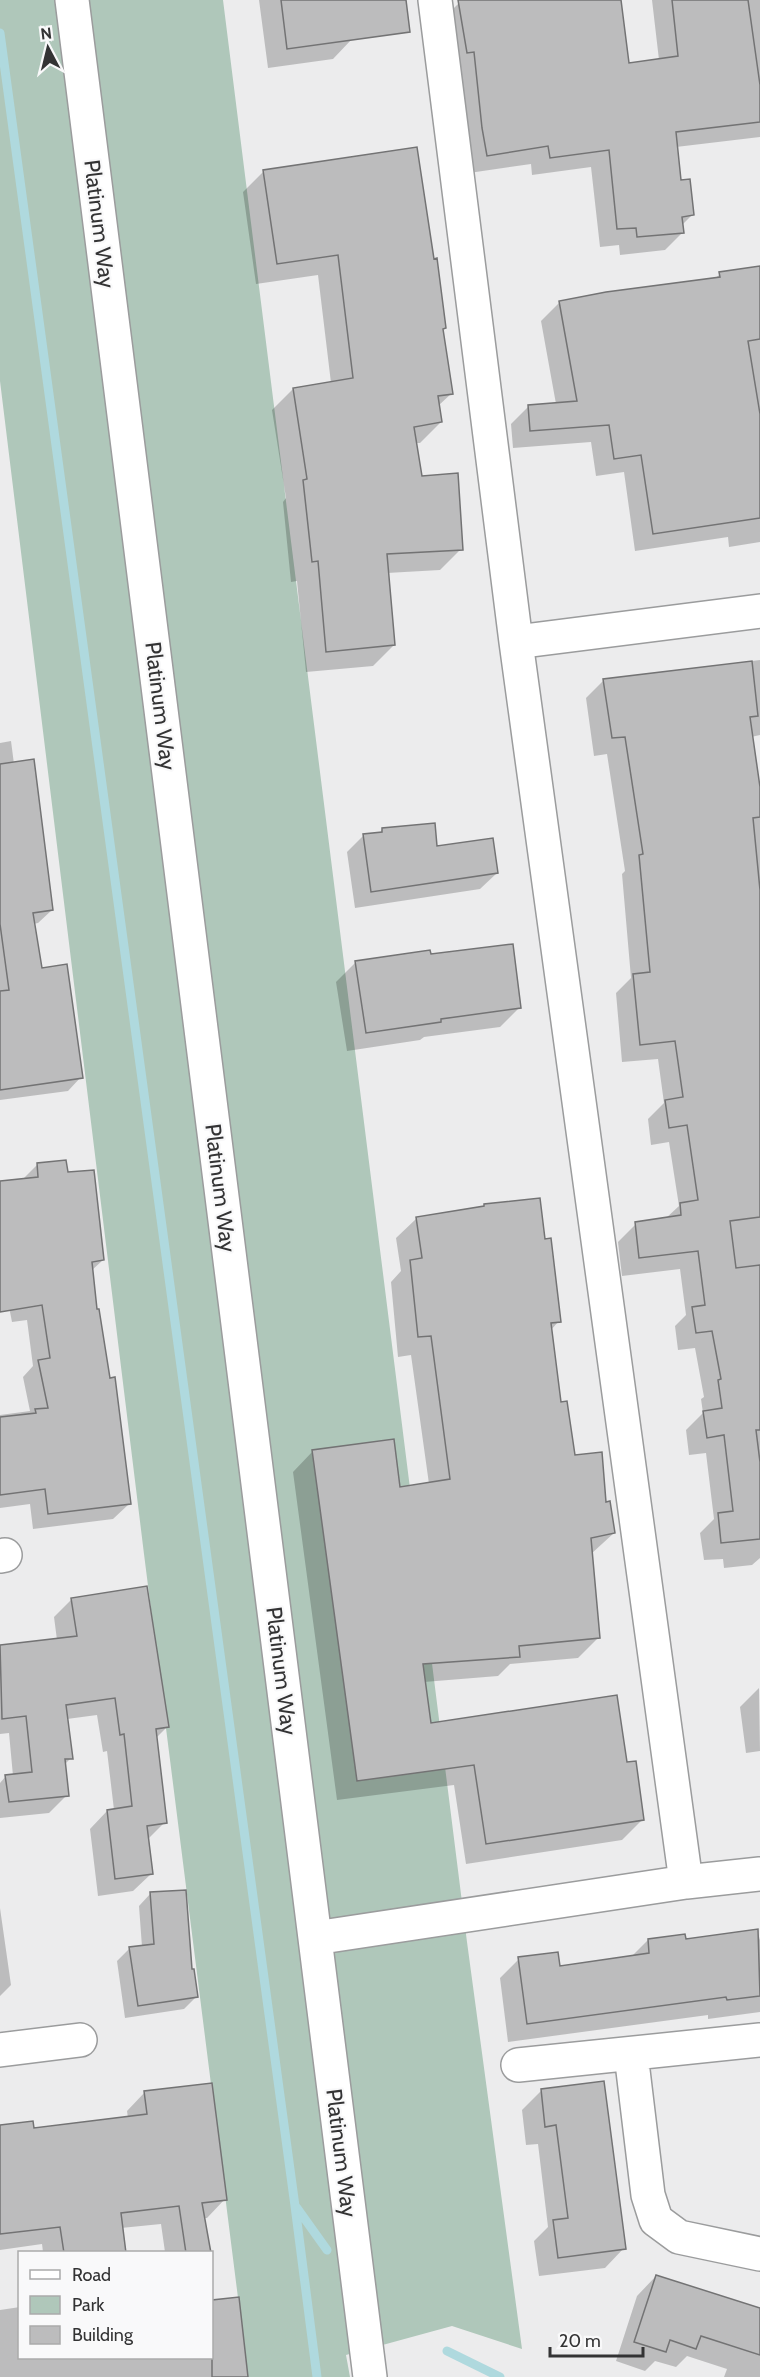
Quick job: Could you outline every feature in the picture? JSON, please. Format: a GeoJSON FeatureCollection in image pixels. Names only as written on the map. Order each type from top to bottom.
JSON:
{"type":"FeatureCollection","features":[{"type":"Feature","properties":{"kind":"street","name":"Platinum Way"},"geometry":{"type":"LineString","coordinates":[[72,0],[370,2377]]}},
{"type":"Feature","properties":{"kind":"street"},"geometry":{"type":"LineString","coordinates":[[435,0],[516,642],[686,1882]]}},
{"type":"Feature","properties":{"kind":"street"},"geometry":{"type":"LineString","coordinates":[[516,642],[760,611]]}},
{"type":"Feature","properties":{"kind":"street"},"geometry":{"type":"LineString","coordinates":[[315,1938],[686,1882],[760,1874]]}},
{"type":"Feature","properties":{"kind":"street"},"geometry":{"type":"LineString","coordinates":[[0,2050],[80,2040]]}},
{"type":"Feature","properties":{"kind":"street"},"geometry":{"type":"LineString","coordinates":[[518,2065],[760,2040]]}},
{"type":"Feature","properties":{"kind":"street"},"geometry":{"type":"LineString","coordinates":[[631,2054],[648,2195],[656,2220],[679,2237],[760,2254]]}},
{"type":"Feature","properties":{"kind":"green space"},"geometry":{"type":"Polygon","coordinates":[[[0,0],[223,0],[467,1942],[522,2349],[452,2326],[346,2355],[350,2377],[248,2377],[0,381],[0,0]]]}},
{"type":"Feature","properties":{"kind":"building"},"geometry":{"type":"Polygon","coordinates":[[[281,0],[406,0],[410,32],[287,49],[281,0]]]}},
{"type":"Feature","properties":{"kind":"building"},"geometry":{"type":"Polygon","coordinates":[[[458,0],[621,0],[629,63],[678,56],[672,0],[748,0],[760,85],[760,122],[676,132],[681,180],[690,179],[694,215],[682,217],[684,233],[637,237],[636,228],[617,229],[609,150],[550,158],[548,146],[487,156],[474,52],[467,53],[458,0]]]}},
{"type":"Feature","properties":{"kind":"building"},"geometry":{"type":"Polygon","coordinates":[[[417,147],[434,259],[437,258],[446,328],[443,329],[453,394],[438,396],[442,422],[414,427],[422,476],[458,473],[463,550],[387,554],[395,645],[326,652],[318,561],[312,562],[303,480],[307,479],[293,388],[353,378],[338,255],[277,264],[263,170],[417,147]]]}},
{"type":"Feature","properties":{"kind":"building"},"geometry":{"type":"Polygon","coordinates":[[[760,266],[760,339],[748,341],[760,414],[760,518],[653,534],[641,455],[614,459],[609,425],[530,431],[528,405],[577,401],[559,301],[606,292],[720,277],[719,272],[760,266]]]}},
{"type":"Feature","properties":{"kind":"building"},"geometry":{"type":"Polygon","coordinates":[[[752,661],[758,716],[750,717],[760,787],[760,817],[753,818],[760,890],[760,1217],[730,1221],[736,1268],[760,1265],[760,1430],[756,1430],[760,1462],[760,1539],[721,1543],[718,1513],[733,1511],[724,1435],[707,1438],[703,1411],[722,1408],[718,1380],[721,1379],[712,1331],[696,1333],[692,1307],[705,1305],[698,1251],[639,1258],[635,1222],[681,1215],[680,1203],[698,1200],[687,1125],[669,1128],[665,1100],[683,1097],[675,1041],[640,1045],[633,974],[650,972],[639,855],[643,854],[625,737],[612,738],[603,679],[752,661]]]}},
{"type":"Feature","properties":{"kind":"building"},"geometry":{"type":"Polygon","coordinates":[[[34,759],[53,910],[33,913],[42,968],[67,964],[83,1078],[0,1090],[0,991],[9,990],[0,924],[0,764],[34,759]]]}},
{"type":"Feature","properties":{"kind":"building"},"geometry":{"type":"Polygon","coordinates":[[[435,823],[437,846],[493,838],[498,873],[371,892],[363,834],[382,832],[382,828],[435,823]]]}},
{"type":"Feature","properties":{"kind":"building"},"geometry":{"type":"Polygon","coordinates":[[[513,944],[521,1008],[441,1019],[441,1022],[366,1033],[355,961],[430,950],[431,954],[513,944]]]}},
{"type":"Feature","properties":{"kind":"building"},"geometry":{"type":"Polygon","coordinates":[[[66,1160],[68,1172],[94,1170],[104,1260],[92,1262],[97,1309],[99,1309],[110,1378],[115,1377],[131,1504],[48,1514],[45,1489],[0,1495],[0,1417],[36,1413],[35,1409],[48,1408],[38,1360],[50,1358],[42,1305],[0,1312],[0,1181],[38,1177],[37,1163],[66,1160]]]}},
{"type":"Feature","properties":{"kind":"building"},"geometry":{"type":"Polygon","coordinates":[[[540,1198],[545,1239],[551,1238],[561,1322],[551,1323],[561,1402],[567,1401],[575,1455],[602,1452],[606,1502],[610,1501],[615,1533],[591,1538],[600,1638],[519,1646],[520,1657],[423,1664],[431,1723],[617,1695],[627,1762],[636,1761],[644,1820],[486,1844],[474,1765],[357,1781],[312,1450],[394,1439],[400,1487],[450,1479],[431,1336],[418,1337],[410,1260],[422,1258],[416,1217],[484,1206],[484,1204],[540,1198]]]}},
{"type":"Feature","properties":{"kind":"building"},"geometry":{"type":"Polygon","coordinates":[[[147,1586],[169,1727],[156,1729],[167,1823],[147,1826],[153,1874],[115,1879],[107,1810],[132,1806],[124,1734],[120,1735],[115,1698],[66,1705],[73,1759],[65,1759],[69,1796],[9,1802],[5,1775],[32,1772],[26,1716],[2,1719],[0,1645],[77,1636],[71,1598],[147,1586]]]}},
{"type":"Feature","properties":{"kind":"building"},"geometry":{"type":"Polygon","coordinates":[[[186,1890],[192,1969],[194,1969],[198,1997],[138,2006],[129,1947],[154,1944],[150,1892],[186,1890]]]}},
{"type":"Feature","properties":{"kind":"building"},"geometry":{"type":"Polygon","coordinates":[[[758,1929],[760,1996],[727,2000],[726,1997],[527,2024],[518,1957],[558,1952],[560,1966],[649,1953],[648,1939],[685,1934],[686,1939],[758,1929]]]}},
{"type":"Feature","properties":{"kind":"building"},"geometry":{"type":"Polygon","coordinates":[[[604,2081],[626,2249],[558,2258],[553,2220],[568,2218],[556,2125],[545,2127],[541,2089],[604,2081]]]}},
{"type":"Feature","properties":{"kind":"building"},"geometry":{"type":"Polygon","coordinates":[[[212,2083],[227,2200],[202,2203],[211,2251],[186,2251],[179,2206],[121,2213],[126,2251],[64,2251],[60,2227],[0,2234],[0,2125],[33,2121],[34,2128],[147,2114],[144,2091],[212,2083]]]}},
{"type":"Feature","properties":{"kind":"building"},"geometry":{"type":"Polygon","coordinates":[[[656,2275],[760,2308],[760,2355],[701,2336],[696,2349],[670,2340],[666,2352],[634,2342],[656,2275]]]}},
{"type":"Feature","properties":{"kind":"building"},"geometry":{"type":"Polygon","coordinates":[[[239,2297],[248,2377],[212,2377],[213,2300],[239,2297]]]}},
{"type":"Feature","properties":{"kind":"waterway"},"geometry":{"type":"LineString","coordinates":[[0,33],[317,2377]]}},
{"type":"Feature","properties":{"kind":"waterway"},"geometry":{"type":"LineString","coordinates":[[297,2208],[327,2250]]}},
{"type":"Feature","properties":{"kind":"waterway"},"geometry":{"type":"LineString","coordinates":[[447,2351],[500,2377]]}}]}
